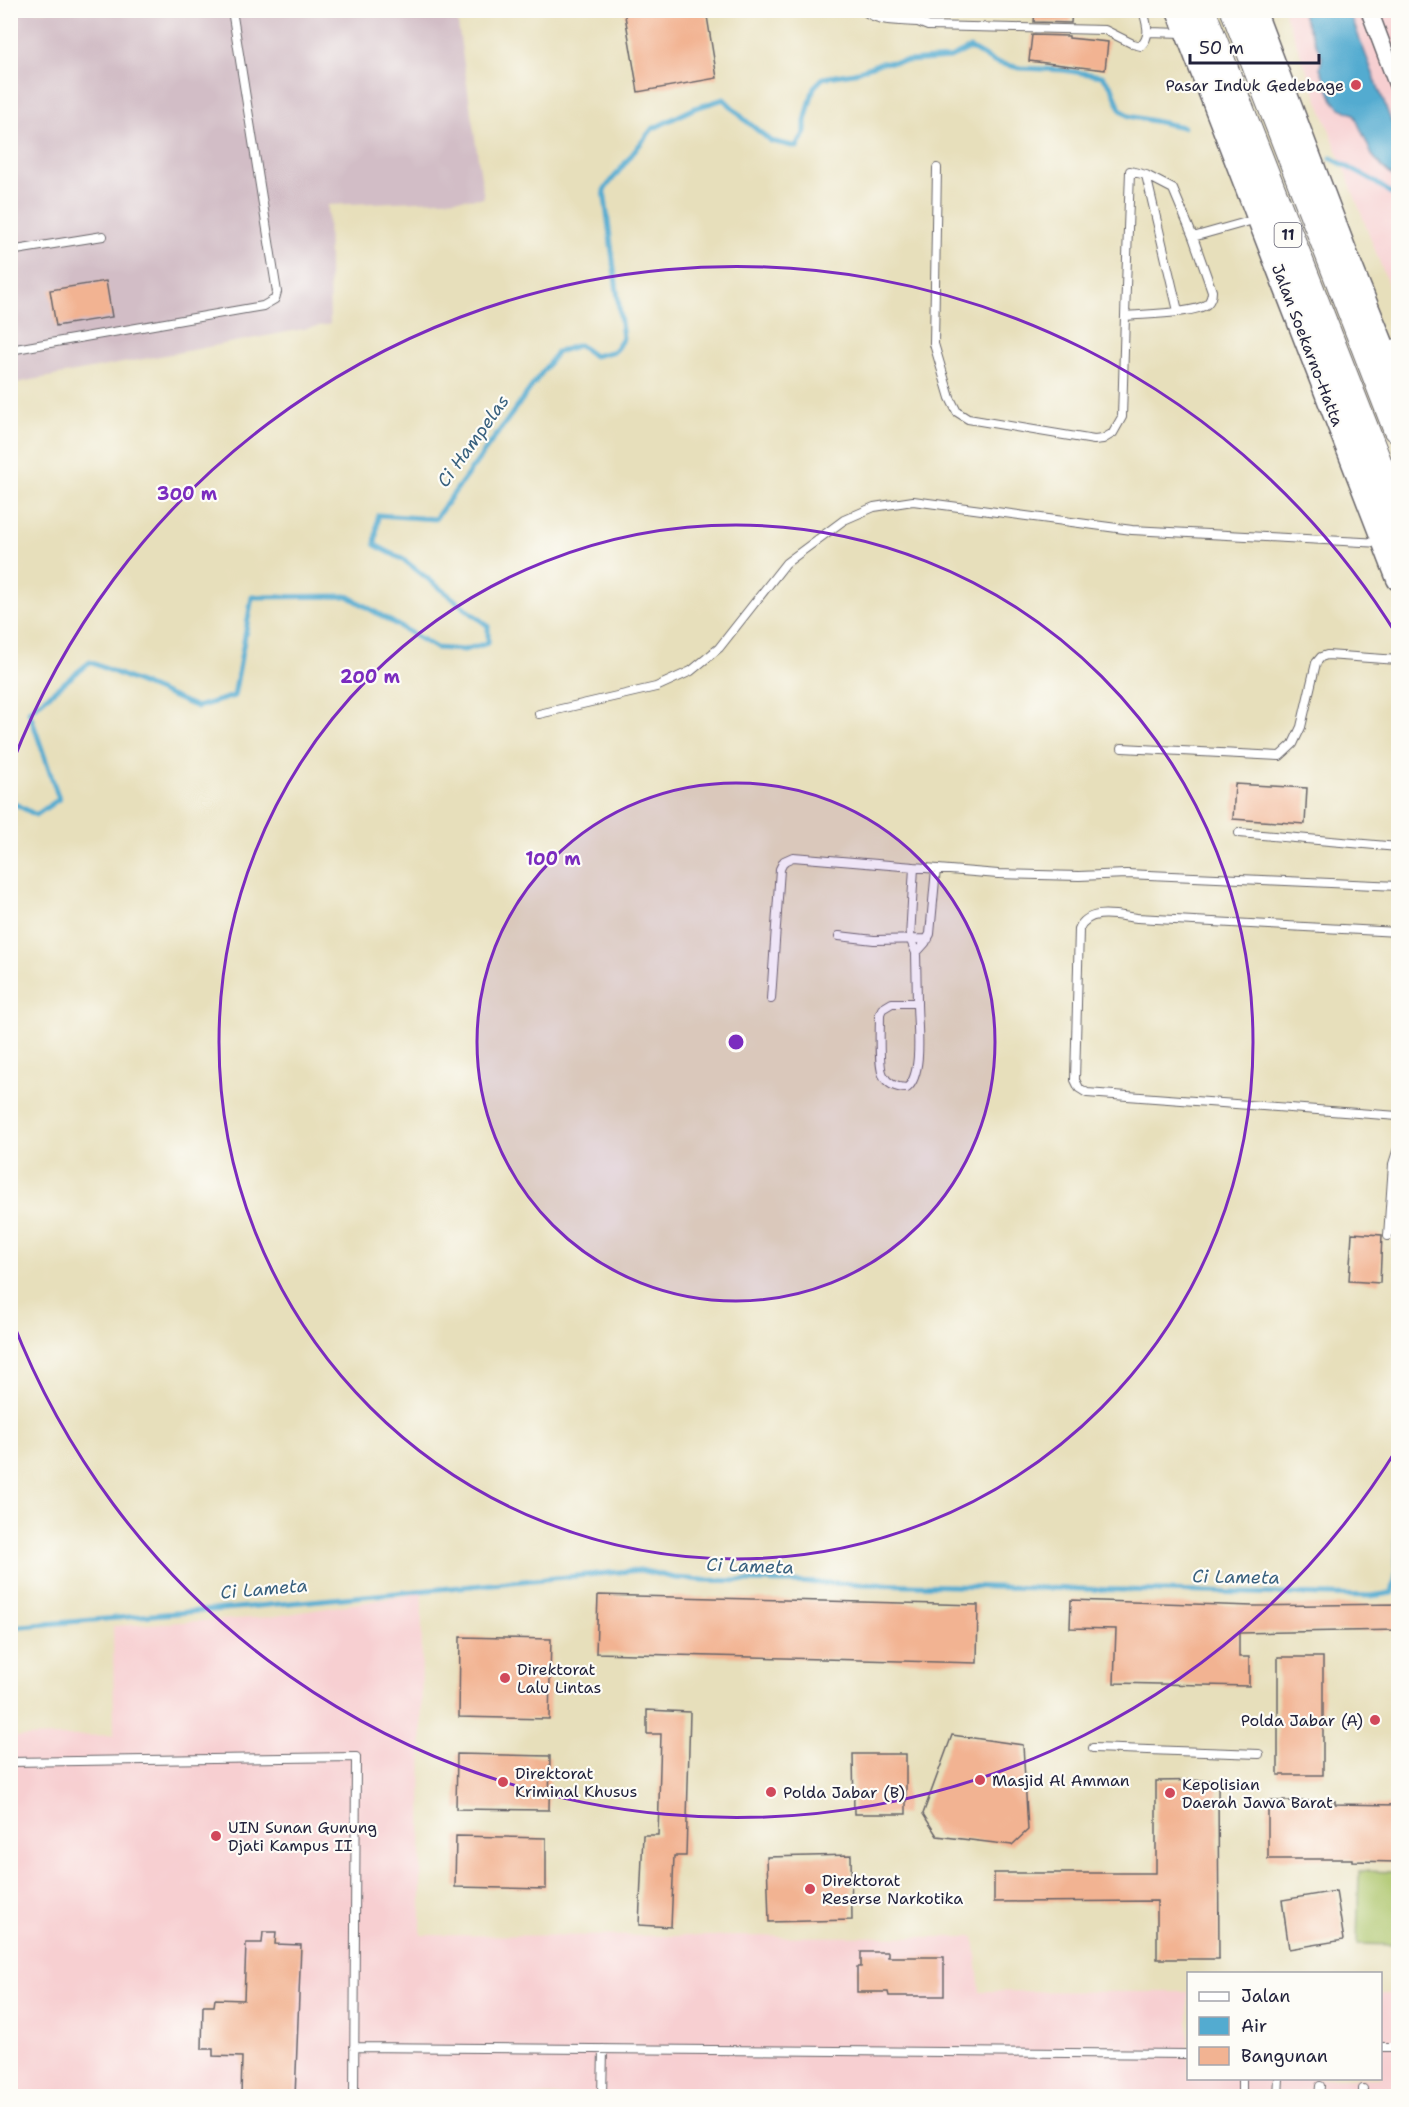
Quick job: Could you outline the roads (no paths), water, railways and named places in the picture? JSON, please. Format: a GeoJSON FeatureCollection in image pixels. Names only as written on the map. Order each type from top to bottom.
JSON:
{"type":"FeatureCollection","features":[{"type":"Feature","properties":{"kind":"highway","name":"11"},"geometry":{"type":"LineString","coordinates":[[1236,10],[1398,428]]}},
{"type":"Feature","properties":{"kind":"highway","name":"Jalan Soekarno-Hatta"},"geometry":{"type":"LineString","coordinates":[[1193,22],[1376,459],[1391,530]]}},
{"type":"Feature","properties":{"kind":"highway"},"geometry":{"type":"LineString","coordinates":[[1376,459],[1375,453],[1380,441],[1391,437],[1398,439]]}},
{"type":"Feature","properties":{"kind":"main road","name":"Jalan Soekarno-Hatta"},"geometry":{"type":"LineString","coordinates":[[1178,10],[1193,22],[1258,218],[1391,530],[1398,579]]}},
{"type":"Feature","properties":{"kind":"main road"},"geometry":{"type":"LineString","coordinates":[[1254,10],[1391,345],[1398,383]]}},
{"type":"Feature","properties":{"kind":"street"},"geometry":{"type":"LineString","coordinates":[[1369,10],[1398,87]]}},
{"type":"Feature","properties":{"kind":"lane"},"geometry":{"type":"LineString","coordinates":[[10,350],[263,306],[275,299],[277,292],[232,10]]}},
{"type":"Feature","properties":{"kind":"lane"},"geometry":{"type":"LineString","coordinates":[[863,10],[870,16],[880,19],[918,22],[939,27],[1105,30],[1141,46],[1148,32],[1143,10]]}},
{"type":"Feature","properties":{"kind":"lane"},"geometry":{"type":"LineString","coordinates":[[917,10],[918,22]]}},
{"type":"Feature","properties":{"kind":"lane"},"geometry":{"type":"LineString","coordinates":[[1148,32],[1193,22]]}},
{"type":"Feature","properties":{"kind":"lane"},"geometry":{"type":"LineString","coordinates":[[937,168],[934,344],[950,398],[957,412],[968,419],[1078,439],[1103,439],[1117,428],[1122,417],[1125,316],[1130,171],[1146,175],[1173,189],[1193,237],[1212,291],[1212,298],[1207,304],[1199,307],[1125,316]]}},
{"type":"Feature","properties":{"kind":"lane"},"geometry":{"type":"LineString","coordinates":[[1146,175],[1178,311]]}},
{"type":"Feature","properties":{"kind":"lane"},"geometry":{"type":"LineString","coordinates":[[1193,237],[1258,218]]}},
{"type":"Feature","properties":{"kind":"lane"},"geometry":{"type":"LineString","coordinates":[[10,252],[103,236]]}},
{"type":"Feature","properties":{"kind":"lane"},"geometry":{"type":"LineString","coordinates":[[539,714],[656,687],[691,671],[719,648],[786,563],[844,520],[874,507],[913,501],[1132,530],[1391,530]]}},
{"type":"Feature","properties":{"kind":"lane"},"geometry":{"type":"LineString","coordinates":[[1122,748],[1280,756],[1293,744],[1301,727],[1316,663],[1321,657],[1327,655],[1398,660]]}},
{"type":"Feature","properties":{"kind":"lane"},"geometry":{"type":"LineString","coordinates":[[1239,833],[1398,847]]}},
{"type":"Feature","properties":{"kind":"lane"},"geometry":{"type":"LineString","coordinates":[[771,999],[780,869],[784,861],[793,857],[998,874],[1079,876],[1126,874],[1398,886]]}},
{"type":"Feature","properties":{"kind":"lane"},"geometry":{"type":"LineString","coordinates":[[914,867],[910,938],[916,953],[917,1003],[917,1063],[914,1080],[907,1088],[898,1088],[882,1072],[880,1014],[882,1009],[892,1003],[917,1003]]}},
{"type":"Feature","properties":{"kind":"lane"},"geometry":{"type":"LineString","coordinates":[[916,953],[928,939],[936,869]]}},
{"type":"Feature","properties":{"kind":"lane"},"geometry":{"type":"LineString","coordinates":[[1398,932],[1148,919],[1099,914],[1087,919],[1079,929],[1075,1080],[1079,1088],[1087,1093],[1398,1116]]}},
{"type":"Feature","properties":{"kind":"lane"},"geometry":{"type":"LineString","coordinates":[[840,936],[874,940],[928,939]]}},
{"type":"Feature","properties":{"kind":"lane"},"geometry":{"type":"LineString","coordinates":[[1388,1236],[1393,1164],[1398,1148]]}},
{"type":"Feature","properties":{"kind":"lane"},"geometry":{"type":"LineString","coordinates":[[1093,1748],[1259,1754]]}},
{"type":"Feature","properties":{"kind":"lane"},"geometry":{"type":"LineString","coordinates":[[10,1762],[356,1757],[354,2097]]}},
{"type":"Feature","properties":{"kind":"lane"},"geometry":{"type":"LineString","coordinates":[[354,2047],[1187,2054]]}},
{"type":"Feature","properties":{"kind":"lane"},"geometry":{"type":"LineString","coordinates":[[1382,2047],[1398,2047]]}},
{"type":"Feature","properties":{"kind":"lane"},"geometry":{"type":"LineString","coordinates":[[602,2097],[603,2049]]}},
{"type":"Feature","properties":{"kind":"lane"},"geometry":{"type":"LineString","coordinates":[[1242,2080],[1242,2097]]}},
{"type":"Feature","properties":{"kind":"lane"},"geometry":{"type":"LineString","coordinates":[[1278,2097],[1279,2080]]}},
{"type":"Feature","properties":{"kind":"lane"},"geometry":{"type":"LineString","coordinates":[[1320,2086],[1320,2097]]}},
{"type":"Feature","properties":{"kind":"water"},"geometry":{"type":"Polygon","coordinates":[[[1301,11],[1349,11],[1398,139],[1398,181],[1372,155],[1354,114],[1340,108],[1333,100],[1320,68],[1322,57],[1301,11]]]}},
{"type":"Feature","properties":{"kind":"waterway","name":"Ci Hampelas"},"geometry":{"type":"LineString","coordinates":[[10,801],[36,815],[59,799],[29,711],[90,662],[197,707],[234,696],[252,597],[348,596],[436,648],[464,650],[488,643],[488,626],[404,560],[375,545],[378,515],[435,519],[557,352],[579,345],[594,356],[615,351],[623,338],[604,190],[652,129],[695,108],[724,99],[771,141],[797,147],[805,132],[805,121],[814,87],[823,78],[854,73],[880,63],[950,58],[970,48],[994,62],[1020,68],[1063,70],[1102,76],[1112,87],[1120,109],[1129,116],[1183,127]]}},
{"type":"Feature","properties":{"kind":"waterway","name":"Ci Hampelas"},"geometry":{"type":"LineString","coordinates":[[1331,158],[1372,180],[1398,198]]}},
{"type":"Feature","properties":{"kind":"waterway"},"geometry":{"type":"LineString","coordinates":[[1396,180],[1398,185]]}},
{"type":"Feature","properties":{"kind":"waterway","name":"Ci Lameta"},"geometry":{"type":"LineString","coordinates":[[10,1627],[640,1570],[675,1578],[703,1580],[1371,1596],[1392,1593],[1396,1576],[1398,1495]]}},
{"type":"Feature","properties":{"kind":"place","name":"Pasar Induk Gedebage"},"geometry":{"type":"Point","coordinates":[1356,85]}},
{"type":"Feature","properties":{"kind":"place","name":"Direktorat Lalu Lintas"},"geometry":{"type":"Point","coordinates":[505,1678]}},
{"type":"Feature","properties":{"kind":"place","name":"Polda Jabar (A)"},"geometry":{"type":"Point","coordinates":[1375,1720]}},
{"type":"Feature","properties":{"kind":"place","name":"Masjid Al Amman"},"geometry":{"type":"Point","coordinates":[980,1780]}},
{"type":"Feature","properties":{"kind":"place","name":"Direktorat Kriminal Khusus"},"geometry":{"type":"Point","coordinates":[503,1782]}},
{"type":"Feature","properties":{"kind":"place","name":"Polda Jabar (B)"},"geometry":{"type":"Point","coordinates":[771,1792]}},
{"type":"Feature","properties":{"kind":"place","name":"Kepolisian Daerah Jawa Barat"},"geometry":{"type":"Point","coordinates":[1170,1793]}},
{"type":"Feature","properties":{"kind":"place","name":"UIN Sunan Gunung Djati Kampus II"},"geometry":{"type":"Point","coordinates":[216,1836]}},
{"type":"Feature","properties":{"kind":"place","name":"Direktorat Reserse Narkotika"},"geometry":{"type":"Point","coordinates":[810,1889]}}]}
